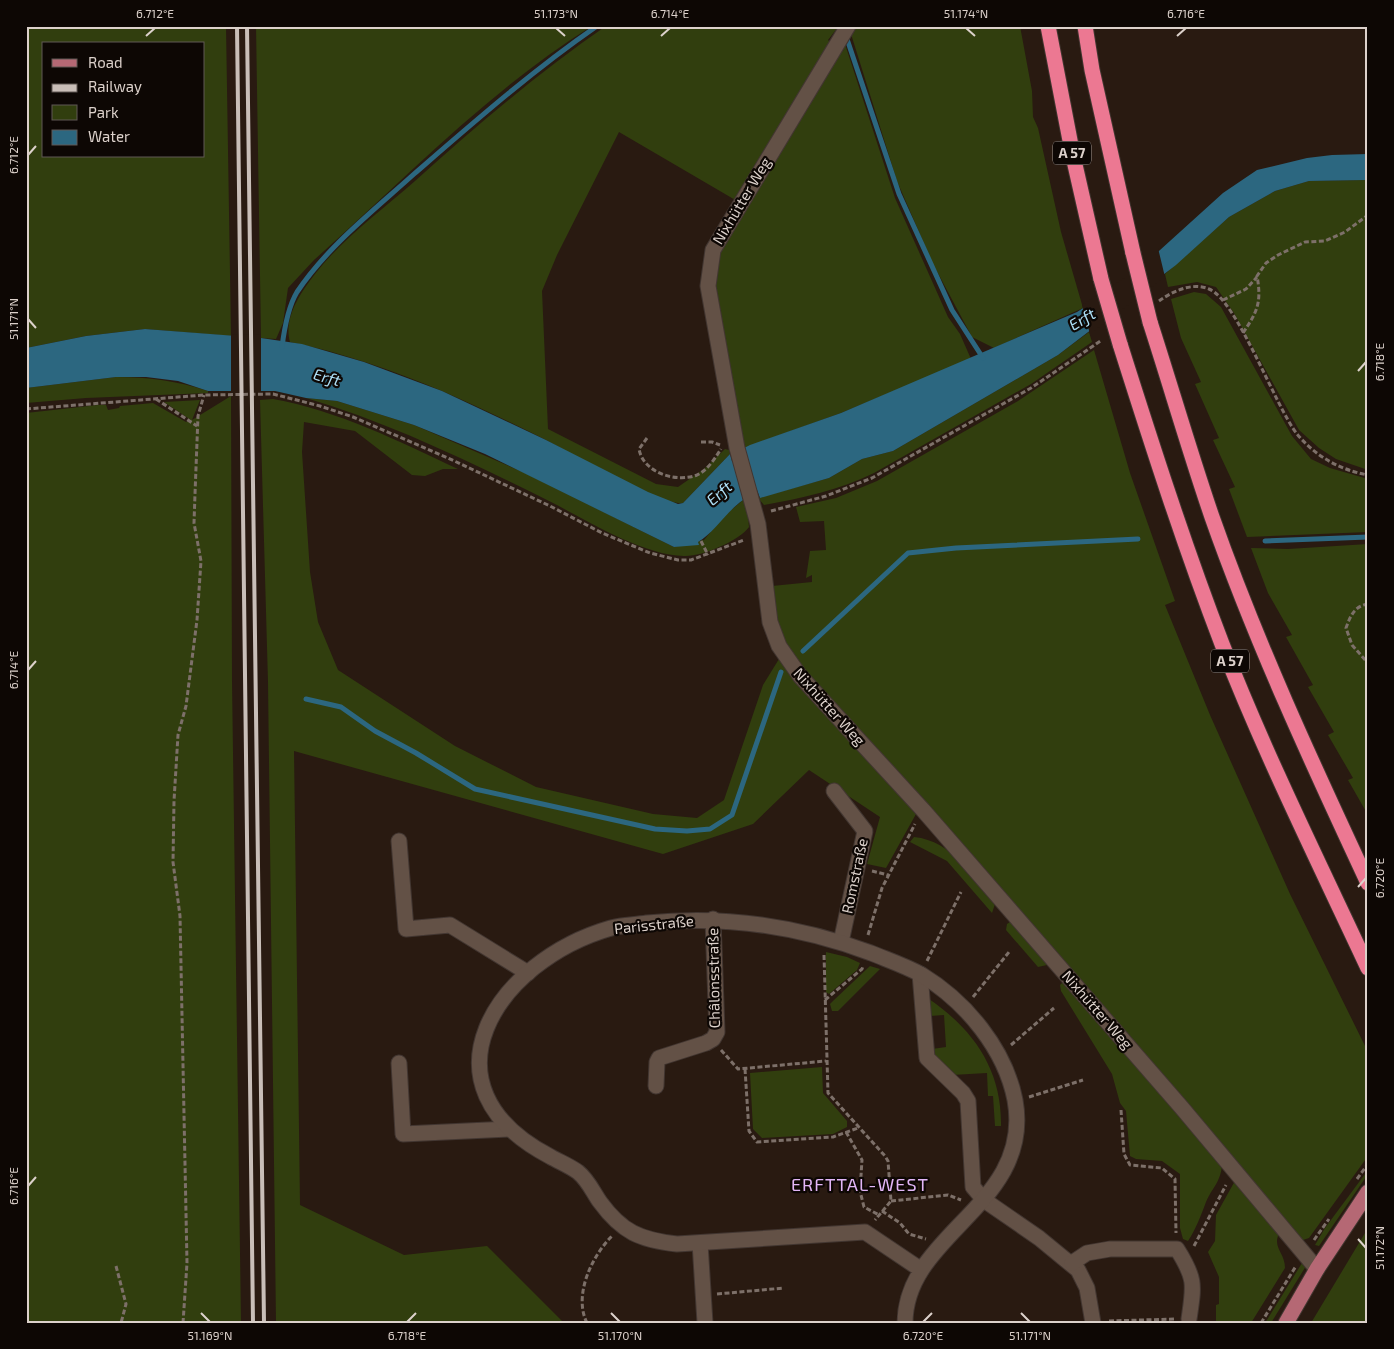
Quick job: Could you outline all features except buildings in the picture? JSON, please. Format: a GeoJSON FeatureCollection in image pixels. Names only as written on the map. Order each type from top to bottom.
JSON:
{"type":"FeatureCollection","features":[{"type":"Feature","properties":{"kind":"highway","name":"A 57"},"geometry":{"type":"LineString","coordinates":[[1048,26],[1073,156],[1114,340],[1223,646],[1278,775],[1368,968]]}},
{"type":"Feature","properties":{"kind":"highway","name":"A 57"},"geometry":{"type":"LineString","coordinates":[[1085,26],[1092,70],[1150,322],[1212,516],[1254,629],[1311,760],[1368,883]]}},
{"type":"Feature","properties":{"kind":"main road"},"geometry":{"type":"LineString","coordinates":[[1286,1323],[1317,1269],[1368,1192]]}},
{"type":"Feature","properties":{"kind":"street","name":"Nixhütter Weg"},"geometry":{"type":"LineString","coordinates":[[848,26],[714,250],[708,286],[730,447],[752,501],[758,524],[770,622],[778,646],[800,676],[923,810],[1233,1168],[1317,1269]]}},
{"type":"Feature","properties":{"kind":"street","name":"Romstraße"},"geometry":{"type":"LineString","coordinates":[[834,791],[865,831],[841,942]]}},
{"type":"Feature","properties":{"kind":"street"},"geometry":{"type":"LineString","coordinates":[[399,841],[406,929],[450,925],[528,973]]}},
{"type":"Feature","properties":{"kind":"street","name":"Parisstraße"},"geometry":{"type":"LineString","coordinates":[[865,1232],[700,1243],[662,1242],[639,1236],[621,1227],[578,1172],[534,1148],[509,1129],[486,1098],[479,1071],[479,1051],[482,1037],[503,998],[528,973],[564,948],[614,927],[712,919],[772,926],[841,942],[920,974],[964,1008],[1000,1055],[1007,1072],[1015,1102],[1016,1127],[1012,1150],[999,1178],[981,1204],[920,1269],[909,1295],[905,1323]]}},
{"type":"Feature","properties":{"kind":"street","name":"Châlonsstraße"},"geometry":{"type":"LineString","coordinates":[[656,1086],[657,1062],[659,1058],[678,1054],[713,1039],[717,1032],[712,919]]}},
{"type":"Feature","properties":{"kind":"street"},"geometry":{"type":"LineString","coordinates":[[920,974],[927,1058],[963,1093],[968,1101],[971,1181],[981,1204],[1072,1263],[1087,1288],[1093,1322]]}},
{"type":"Feature","properties":{"kind":"street"},"geometry":{"type":"LineString","coordinates":[[399,1063],[403,1134],[509,1129]]}},
{"type":"Feature","properties":{"kind":"street"},"geometry":{"type":"LineString","coordinates":[[865,1232],[920,1269]]}},
{"type":"Feature","properties":{"kind":"street"},"geometry":{"type":"LineString","coordinates":[[700,1243],[705,1323]]}},
{"type":"Feature","properties":{"kind":"street"},"geometry":{"type":"LineString","coordinates":[[1072,1263],[1087,1253],[1110,1250],[1177,1249],[1190,1270],[1194,1286],[1189,1319]]}},
{"type":"Feature","properties":{"kind":"path"},"geometry":{"type":"LineString","coordinates":[[1223,300],[1246,289],[1258,276],[1266,263],[1278,255],[1306,242],[1325,241],[1345,232],[1368,215]]}},
{"type":"Feature","properties":{"kind":"path"},"geometry":{"type":"LineString","coordinates":[[1243,334],[1257,310],[1260,293],[1258,276]]}},
{"type":"Feature","properties":{"kind":"path"},"geometry":{"type":"LineString","coordinates":[[1154,304],[1170,294],[1189,287],[1209,289],[1223,300],[1295,431],[1302,439],[1334,464],[1368,475]]}},
{"type":"Feature","properties":{"kind":"path"},"geometry":{"type":"LineString","coordinates":[[26,408],[204,395],[273,394],[354,417],[448,458],[550,506],[602,534],[650,553],[678,560],[691,560],[708,555],[747,538],[772,510],[826,496],[859,484],[885,471],[1114,340]]}},
{"type":"Feature","properties":{"kind":"path"},"geometry":{"type":"LineString","coordinates":[[183,1323],[187,1276],[180,916],[173,862],[178,735],[186,706],[201,561],[194,523],[198,426],[204,395]]}},
{"type":"Feature","properties":{"kind":"path"},"geometry":{"type":"LineString","coordinates":[[156,399],[198,426]]}},
{"type":"Feature","properties":{"kind":"path"},"geometry":{"type":"LineString","coordinates":[[647,438],[639,449],[643,459],[653,469],[676,477],[690,477],[706,470],[730,447]]}},
{"type":"Feature","properties":{"kind":"path"},"geometry":{"type":"LineString","coordinates":[[701,541],[708,555]]}},
{"type":"Feature","properties":{"kind":"path"},"geometry":{"type":"LineString","coordinates":[[1368,604],[1361,606],[1352,613],[1346,628],[1352,645],[1368,663]]}},
{"type":"Feature","properties":{"kind":"path"},"geometry":{"type":"LineString","coordinates":[[825,1000],[862,969],[882,888],[923,810]]}},
{"type":"Feature","properties":{"kind":"path"},"geometry":{"type":"LineString","coordinates":[[920,974],[961,892]]}},
{"type":"Feature","properties":{"kind":"path"},"geometry":{"type":"LineString","coordinates":[[823,937],[828,1093],[888,1161],[891,1201],[865,1232]]}},
{"type":"Feature","properties":{"kind":"path"},"geometry":{"type":"LineString","coordinates":[[964,1008],[1009,952]]}},
{"type":"Feature","properties":{"kind":"path"},"geometry":{"type":"LineString","coordinates":[[1000,1055],[1054,1008]]}},
{"type":"Feature","properties":{"kind":"path"},"geometry":{"type":"LineString","coordinates":[[713,1039],[738,1069],[826,1061]]}},
{"type":"Feature","properties":{"kind":"path"},"geometry":{"type":"LineString","coordinates":[[745,1069],[749,1131],[757,1142],[833,1137],[858,1128]]}},
{"type":"Feature","properties":{"kind":"path"},"geometry":{"type":"LineString","coordinates":[[1015,1102],[1083,1080]]}},
{"type":"Feature","properties":{"kind":"path"},"geometry":{"type":"LineString","coordinates":[[1121,1110],[1124,1154],[1130,1164],[1162,1168],[1174,1180],[1177,1249],[1190,1249],[1196,1244],[1233,1168]]}},
{"type":"Feature","properties":{"kind":"path"},"geometry":{"type":"LineString","coordinates":[[846,1132],[862,1160],[860,1191],[864,1207],[879,1215]]}},
{"type":"Feature","properties":{"kind":"path"},"geometry":{"type":"LineString","coordinates":[[891,1201],[948,1195],[981,1204]]}},
{"type":"Feature","properties":{"kind":"path"},"geometry":{"type":"LineString","coordinates":[[882,1212],[900,1223],[909,1234],[920,1235],[941,1247]]}},
{"type":"Feature","properties":{"kind":"path"},"geometry":{"type":"LineString","coordinates":[[587,1323],[584,1318],[583,1296],[588,1273],[596,1255],[621,1227]]}},
{"type":"Feature","properties":{"kind":"path"},"geometry":{"type":"LineString","coordinates":[[116,1266],[126,1304],[121,1323]]}},
{"type":"Feature","properties":{"kind":"path"},"geometry":{"type":"LineString","coordinates":[[704,1295],[784,1288]]}},
{"type":"Feature","properties":{"kind":"path"},"geometry":{"type":"LineString","coordinates":[[1093,1322],[1189,1319]]}},
{"type":"Feature","properties":{"kind":"green space"},"geometry":{"type":"Polygon","coordinates":[[[26,26],[226,26],[231,336],[145,329],[86,336],[26,348],[26,26]]]}},
{"type":"Feature","properties":{"kind":"green space"},"geometry":{"type":"Polygon","coordinates":[[[256,26],[592,26],[554,51],[483,107],[314,260],[288,288],[283,323],[276,339],[261,338],[256,26]]]}},
{"type":"Feature","properties":{"kind":"green space"},"geometry":{"type":"Polygon","coordinates":[[[606,26],[838,27],[828,40],[831,43],[737,201],[619,132],[557,255],[542,291],[548,429],[656,484],[678,487],[704,469],[725,449],[729,450],[730,454],[683,503],[672,502],[636,488],[546,440],[442,391],[367,363],[329,351],[290,342],[288,333],[291,315],[299,297],[315,274],[338,248],[508,100],[606,26]]]}},
{"type":"Feature","properties":{"kind":"green space"},"geometry":{"type":"Polygon","coordinates":[[[856,26],[1020,26],[1032,91],[1033,117],[1038,128],[1061,232],[1083,308],[994,348],[972,337],[932,262],[897,181],[851,34],[856,26]]]}},
{"type":"Feature","properties":{"kind":"green space"},"geometry":{"type":"Polygon","coordinates":[[[845,44],[895,198],[948,317],[960,334],[971,359],[841,413],[744,448],[713,286],[719,254],[839,48],[843,51],[845,44]]]}},
{"type":"Feature","properties":{"kind":"green space"},"geometry":{"type":"Polygon","coordinates":[[[1368,180],[1368,470],[1336,459],[1319,448],[1299,430],[1234,313],[1216,287],[1197,282],[1168,287],[1165,274],[1229,217],[1275,191],[1309,181],[1368,180]]]}},
{"type":"Feature","properties":{"kind":"green space"},"geometry":{"type":"Polygon","coordinates":[[[1194,292],[1206,294],[1221,307],[1292,436],[1311,459],[1330,468],[1368,479],[1368,532],[1247,537],[1229,489],[1235,487],[1213,440],[1219,438],[1195,384],[1201,382],[1181,338],[1171,299],[1194,292]]]}},
{"type":"Feature","properties":{"kind":"green space"},"geometry":{"type":"Polygon","coordinates":[[[1089,332],[1092,342],[1031,384],[874,473],[834,489],[793,499],[764,505],[758,498],[829,478],[862,459],[893,451],[1058,355],[1089,332]]]}},
{"type":"Feature","properties":{"kind":"green space"},"geometry":{"type":"Polygon","coordinates":[[[1094,350],[1130,473],[1175,601],[1165,605],[1210,715],[1290,894],[1368,1052],[1368,1156],[1309,1238],[1303,1240],[1297,1237],[807,673],[783,640],[776,622],[772,586],[812,582],[812,575],[806,578],[810,551],[826,550],[824,521],[800,522],[796,507],[836,498],[877,481],[1018,401],[1094,350]]]}},
{"type":"Feature","properties":{"kind":"green space"},"geometry":{"type":"Polygon","coordinates":[[[116,377],[174,382],[208,391],[208,393],[86,398],[26,403],[26,388],[116,377]]]}},
{"type":"Feature","properties":{"kind":"green space"},"geometry":{"type":"Polygon","coordinates":[[[231,396],[232,681],[241,1323],[26,1323],[26,413],[98,405],[106,405],[108,410],[119,408],[120,406],[153,403],[186,422],[191,420],[164,402],[200,400],[192,420],[231,396]]]}},
{"type":"Feature","properties":{"kind":"green space"},"geometry":{"type":"Polygon","coordinates":[[[306,398],[337,401],[414,425],[525,473],[674,547],[704,540],[723,517],[743,500],[747,510],[749,527],[729,543],[700,554],[684,556],[651,550],[616,536],[521,487],[431,445],[369,419],[306,398]]]}},
{"type":"Feature","properties":{"kind":"green space"},"geometry":{"type":"Polygon","coordinates":[[[273,399],[320,411],[368,428],[458,469],[443,469],[425,476],[412,475],[355,431],[304,422],[302,452],[310,572],[318,622],[338,670],[455,746],[536,787],[653,814],[697,818],[724,800],[763,685],[779,659],[909,803],[916,814],[886,868],[867,864],[880,817],[809,770],[753,824],[663,854],[294,751],[300,1205],[404,1255],[487,1246],[564,1323],[276,1323],[268,682],[260,400],[273,399]]]}},
{"type":"Feature","properties":{"kind":"green space"},"geometry":{"type":"Polygon","coordinates":[[[1368,544],[1368,815],[1348,780],[1353,778],[1328,735],[1334,732],[1308,687],[1313,685],[1286,637],[1292,635],[1268,593],[1251,548],[1288,549],[1368,544]]]}},
{"type":"Feature","properties":{"kind":"green space"},"geometry":{"type":"Polygon","coordinates":[[[914,837],[940,845],[960,861],[995,904],[992,913],[947,861],[910,842],[914,837]]]}},
{"type":"Feature","properties":{"kind":"green space"},"geometry":{"type":"Polygon","coordinates":[[[1013,920],[1047,960],[1047,965],[1038,967],[1006,930],[1007,924],[1013,920]]]}},
{"type":"Feature","properties":{"kind":"green space"},"geometry":{"type":"Polygon","coordinates":[[[826,952],[847,957],[860,963],[857,970],[829,994],[826,992],[826,952]]]}},
{"type":"Feature","properties":{"kind":"green space"},"geometry":{"type":"Polygon","coordinates":[[[870,966],[880,969],[838,1011],[832,1011],[830,1004],[870,966]]]}},
{"type":"Feature","properties":{"kind":"green space"},"geometry":{"type":"Polygon","coordinates":[[[1063,982],[1067,983],[1222,1166],[1218,1181],[1208,1197],[1188,1241],[1183,1239],[1180,1228],[1180,1174],[1162,1161],[1136,1159],[1130,1156],[1126,1111],[1120,1103],[1112,1074],[1061,991],[1060,985],[1063,982]]]}},
{"type":"Feature","properties":{"kind":"green space"},"geometry":{"type":"Polygon","coordinates":[[[929,999],[959,1024],[982,1053],[991,1069],[996,1087],[1000,1106],[1001,1126],[995,1126],[993,1096],[988,1096],[987,1073],[952,1075],[934,1057],[932,1049],[946,1047],[944,1015],[930,1016],[929,999]]]}},
{"type":"Feature","properties":{"kind":"green space"},"geometry":{"type":"Polygon","coordinates":[[[822,1067],[823,1093],[847,1121],[847,1127],[833,1134],[762,1138],[753,1129],[750,1073],[822,1067]]]}},
{"type":"Feature","properties":{"kind":"green space"},"geometry":{"type":"Polygon","coordinates":[[[1368,1170],[1368,1174],[1319,1246],[1315,1245],[1325,1228],[1368,1170]]]}},
{"type":"Feature","properties":{"kind":"green space"},"geometry":{"type":"Polygon","coordinates":[[[1236,1179],[1280,1232],[1277,1242],[1285,1268],[1251,1323],[1216,1323],[1216,1305],[1219,1304],[1219,1277],[1208,1252],[1215,1241],[1216,1215],[1236,1179]]]}},
{"type":"Feature","properties":{"kind":"green space"},"geometry":{"type":"Polygon","coordinates":[[[1368,1228],[1367,1323],[1311,1323],[1368,1228]]]}},
{"type":"Feature","properties":{"kind":"green space"},"geometry":{"type":"Polygon","coordinates":[[[1304,1262],[1306,1266],[1271,1323],[1265,1323],[1302,1263],[1304,1262]]]}},
{"type":"Feature","properties":{"kind":"water","name":"Erft"},"geometry":{"type":"Polygon","coordinates":[[[1368,154],[1368,180],[1309,181],[1275,191],[1229,217],[1176,265],[1058,355],[893,451],[862,459],[829,478],[760,498],[757,490],[742,497],[743,500],[698,542],[699,545],[674,547],[485,454],[414,425],[337,401],[306,398],[275,391],[208,391],[178,381],[146,377],[116,377],[26,388],[26,348],[86,336],[145,329],[261,338],[302,344],[364,362],[442,391],[546,440],[648,492],[678,504],[683,503],[730,454],[732,461],[745,452],[744,448],[750,445],[841,413],[1077,312],[1128,279],[1223,193],[1257,170],[1307,158],[1368,154]]]}},
{"type":"Feature","properties":{"kind":"pier"},"geometry":{"type":"Polygon","coordinates":[[[1158,248],[1165,277],[1090,334],[1082,305],[1126,277],[1158,248]]]}},
{"type":"Feature","properties":{"kind":"pier"},"geometry":{"type":"Polygon","coordinates":[[[231,334],[261,335],[261,393],[231,394],[231,334]]]}},
{"type":"Feature","properties":{"kind":"waterway"},"geometry":{"type":"LineString","coordinates":[[282,347],[289,312],[297,292],[309,275],[337,244],[481,116],[549,61],[597,26]]}},
{"type":"Feature","properties":{"kind":"waterway"},"geometry":{"type":"LineString","coordinates":[[846,36],[899,194],[952,310],[983,358]]}},
{"type":"Feature","properties":{"kind":"waterway"},"geometry":{"type":"LineString","coordinates":[[1265,541],[1368,537]]}},
{"type":"Feature","properties":{"kind":"waterway"},"geometry":{"type":"LineString","coordinates":[[803,651],[908,553],[956,548],[1138,539]]}},
{"type":"Feature","properties":{"kind":"waterway"},"geometry":{"type":"LineString","coordinates":[[306,699],[341,707],[375,731],[416,753],[475,789],[655,829],[687,831],[710,829],[732,815],[781,672]]}},
{"type":"Feature","properties":{"kind":"railway"},"geometry":{"type":"LineString","coordinates":[[237,26],[253,1323]]}},
{"type":"Feature","properties":{"kind":"railway"},"geometry":{"type":"LineString","coordinates":[[247,26],[264,1323]]}},
{"type":"Feature","properties":{"kind":"district","name":"ERFTTAL-WEST"},"geometry":{"type":"Point","coordinates":[860,1185]}}]}
